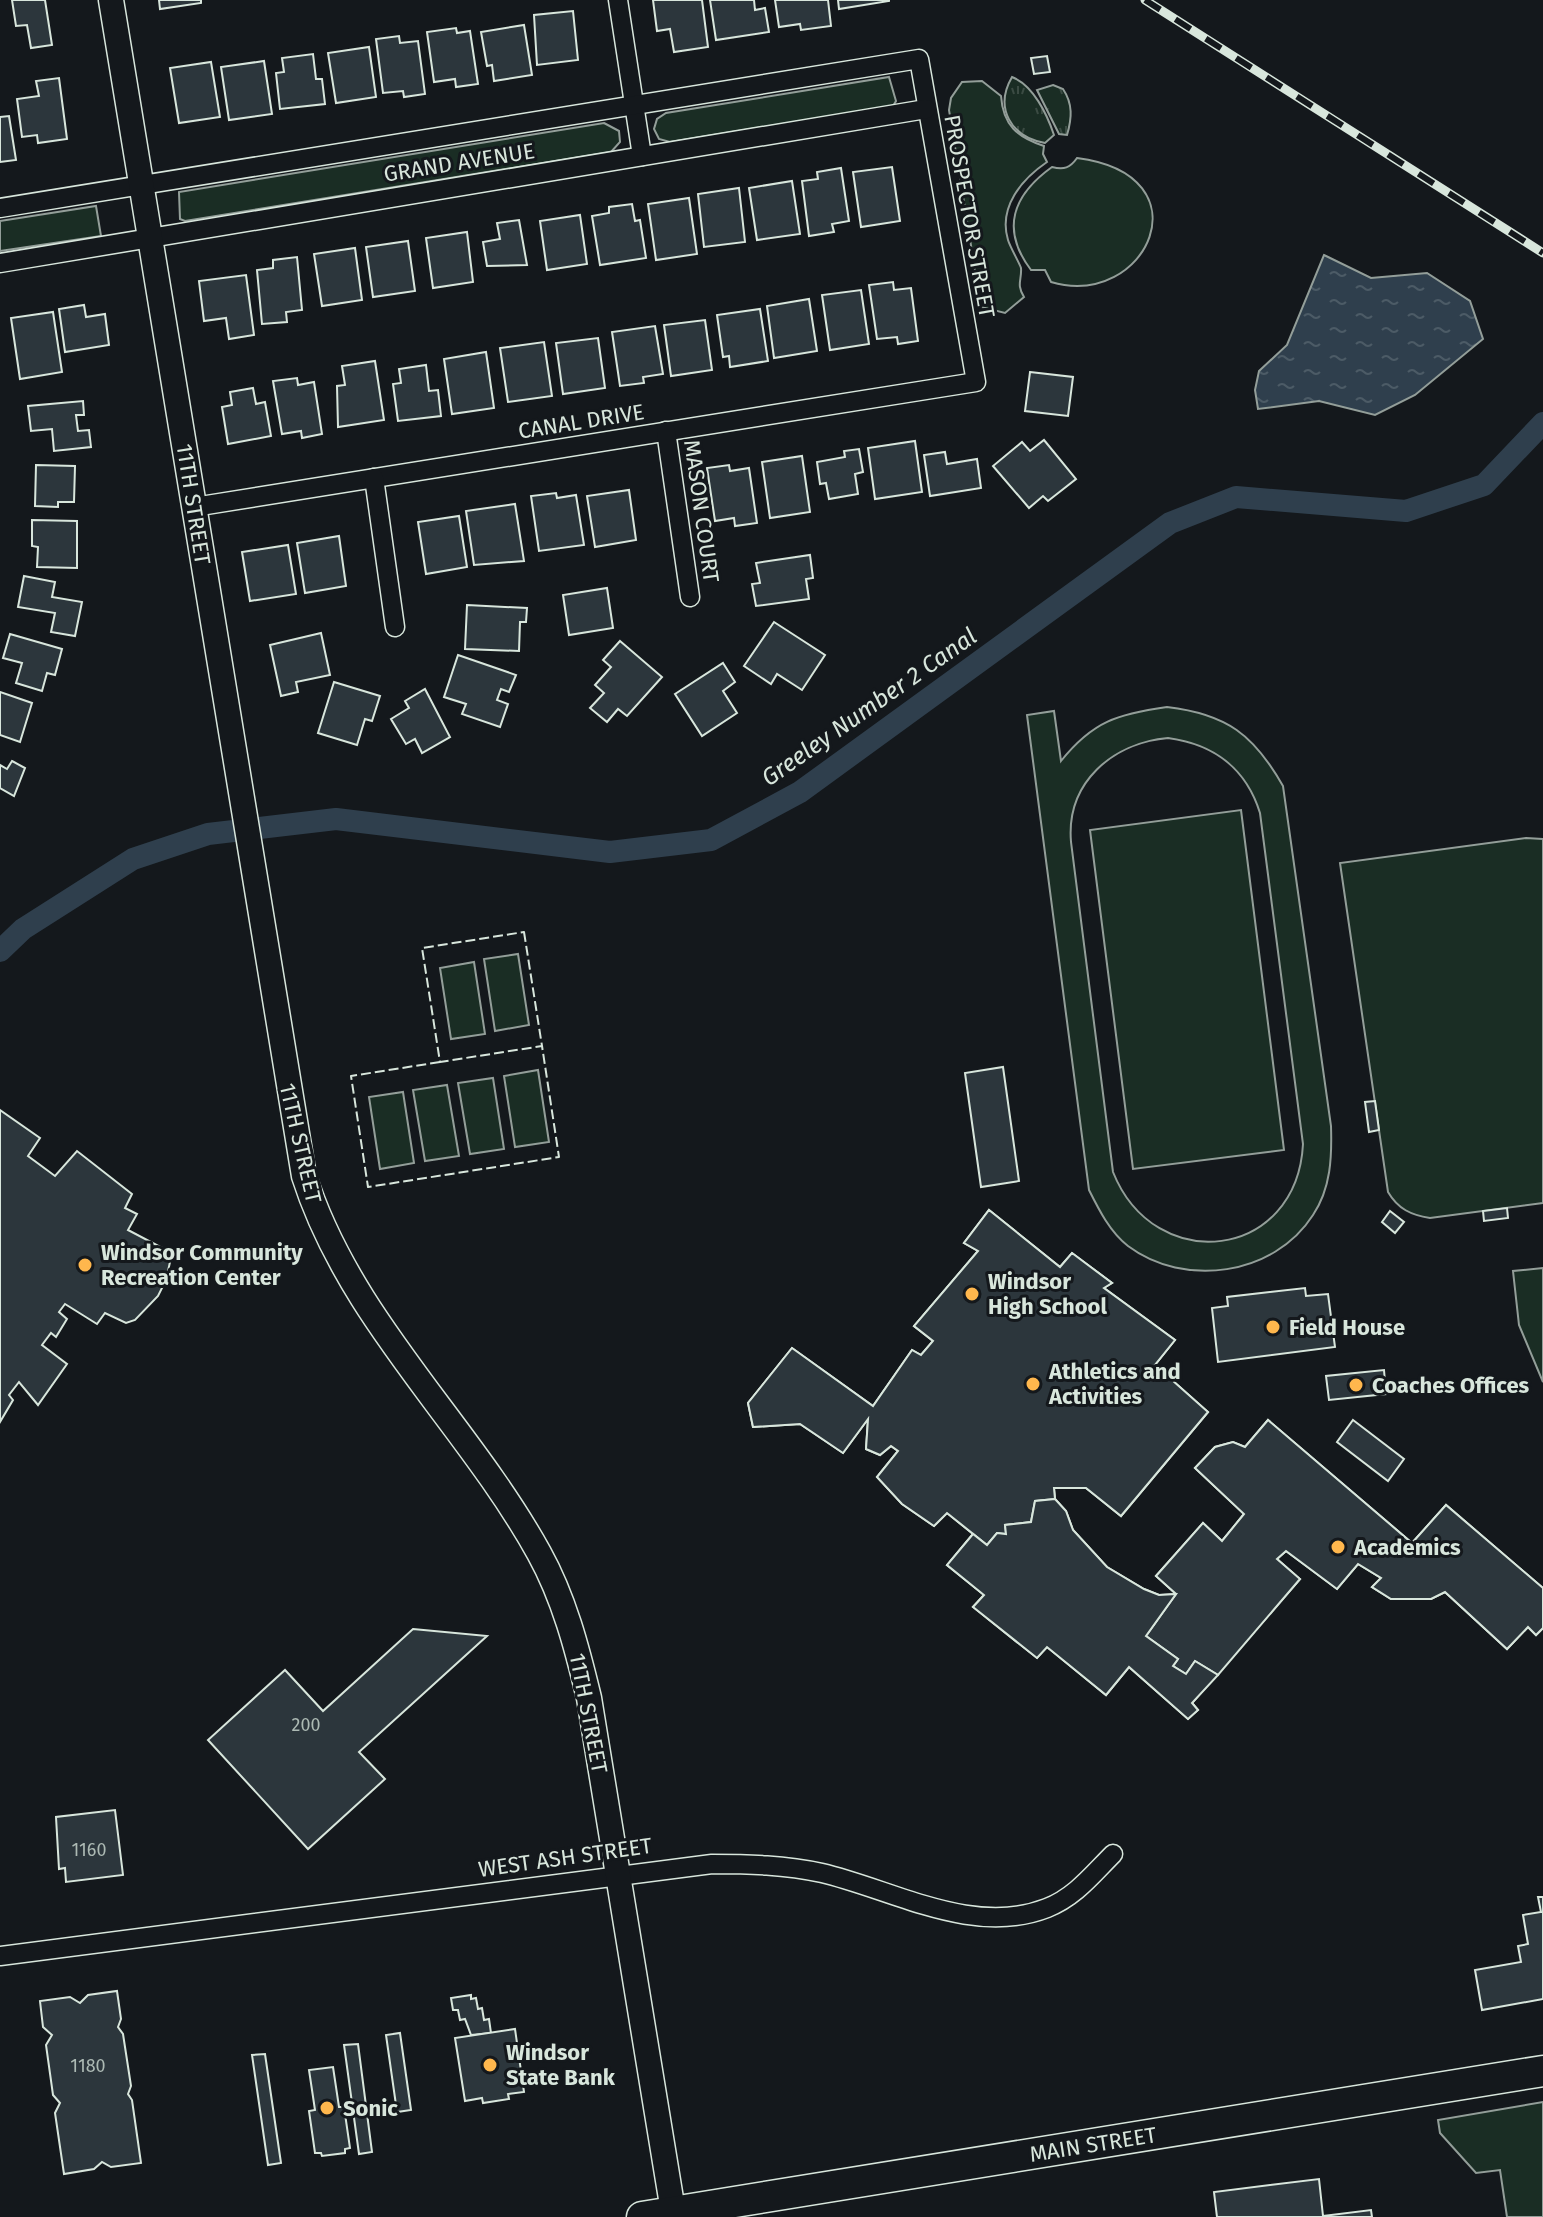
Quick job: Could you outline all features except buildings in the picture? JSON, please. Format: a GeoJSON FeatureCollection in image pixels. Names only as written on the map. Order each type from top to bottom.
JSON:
{"type":"FeatureCollection","features":[{"type":"Feature","properties":{"kind":"main road","name":"MAIN STREET"},"geometry":{"type":"LineString","coordinates":[[642,2217],[1543,2071]]}},
{"type":"Feature","properties":{"kind":"street","name":"11TH STREET"},"geometry":{"type":"LineString","coordinates":[[111,0],[294,1123],[314,1206],[347,1274],[540,1555],[577,1647],[674,2214]]}},
{"type":"Feature","properties":{"kind":"street"},"geometry":{"type":"LineString","coordinates":[[618,0],[642,156]]}},
{"type":"Feature","properties":{"kind":"street","name":"GRAND AVENUE"},"geometry":{"type":"LineString","coordinates":[[0,208],[919,59]]}},
{"type":"Feature","properties":{"kind":"street","name":"PROSPECTOR STREET"},"geometry":{"type":"LineString","coordinates":[[919,59],[976,382]]}},
{"type":"Feature","properties":{"kind":"street","name":"GRAND AVENUE"},"geometry":{"type":"LineString","coordinates":[[0,263],[926,109]]}},
{"type":"Feature","properties":{"kind":"street","name":"CANAL DRIVE"},"geometry":{"type":"LineString","coordinates":[[194,507],[976,382]]}},
{"type":"Feature","properties":{"kind":"street","name":"MASON COURT"},"geometry":{"type":"LineString","coordinates":[[666,431],[690,597]]}},
{"type":"Feature","properties":{"kind":"street"},"geometry":{"type":"LineString","coordinates":[[374,478],[395,627]]}},
{"type":"Feature","properties":{"kind":"street","name":"WEST ASH STREET"},"geometry":{"type":"LineString","coordinates":[[0,1956],[712,1864],[785,1867],[986,1918],[1016,1916],[1046,1908],[1073,1895],[1113,1854]]}},
{"type":"Feature","properties":{"kind":"green space"},"geometry":{"type":"Polygon","coordinates":[[[889,77],[896,101],[893,106],[670,142],[659,139],[654,129],[657,119],[666,113],[889,77]]]}},
{"type":"Feature","properties":{"kind":"green space"},"geometry":{"type":"Polygon","coordinates":[[[1012,77],[1033,93],[1043,110],[1054,135],[1045,143],[1023,135],[1009,119],[1005,100],[1012,77]]]}},
{"type":"Feature","properties":{"kind":"green space"},"geometry":{"type":"Polygon","coordinates":[[[982,81],[1001,96],[1005,115],[1013,128],[1044,146],[1043,154],[1047,162],[1021,185],[1009,205],[1006,228],[1009,243],[1021,268],[1020,285],[1024,297],[1005,313],[981,307],[949,110],[951,98],[962,82],[982,81]]]}},
{"type":"Feature","properties":{"kind":"green space"},"geometry":{"type":"Polygon","coordinates":[[[1053,85],[1063,89],[1069,100],[1071,117],[1067,135],[1059,134],[1037,90],[1053,85]]]}},
{"type":"Feature","properties":{"kind":"green space"},"geometry":{"type":"Polygon","coordinates":[[[604,123],[619,131],[620,142],[611,152],[185,221],[180,219],[179,192],[604,123]]]}},
{"type":"Feature","properties":{"kind":"green space"},"geometry":{"type":"Polygon","coordinates":[[[1077,158],[1118,169],[1142,188],[1152,212],[1150,237],[1136,260],[1114,277],[1085,285],[1051,282],[1045,270],[1031,270],[1021,255],[1014,227],[1015,214],[1028,189],[1052,167],[1066,167],[1077,158]]]}},
{"type":"Feature","properties":{"kind":"green space"},"geometry":{"type":"Polygon","coordinates":[[[96,206],[101,236],[0,251],[0,221],[96,206]]]}},
{"type":"Feature","properties":{"kind":"green space"},"geometry":{"type":"Polygon","coordinates":[[[1167,707],[1188,710],[1237,730],[1261,753],[1283,786],[1331,1126],[1329,1172],[1324,1194],[1313,1215],[1296,1236],[1276,1251],[1252,1263],[1227,1269],[1201,1271],[1150,1259],[1128,1246],[1116,1234],[1089,1190],[1027,715],[1054,711],[1061,761],[1096,728],[1120,717],[1167,707]],[[1168,738],[1148,741],[1111,758],[1097,770],[1076,802],[1071,821],[1071,842],[1113,1172],[1133,1206],[1160,1228],[1190,1240],[1222,1241],[1251,1232],[1277,1212],[1295,1183],[1303,1144],[1260,813],[1254,797],[1237,771],[1213,753],[1168,738]]]}},
{"type":"Feature","properties":{"kind":"green space"},"geometry":{"type":"Polygon","coordinates":[[[1241,810],[1284,1150],[1133,1169],[1090,830],[1241,810]]]}},
{"type":"Feature","properties":{"kind":"green space"},"geometry":{"type":"Polygon","coordinates":[[[1526,838],[1543,839],[1543,1203],[1430,1218],[1417,1215],[1401,1207],[1388,1192],[1340,863],[1526,838]]]}},
{"type":"Feature","properties":{"kind":"green space"},"geometry":{"type":"Polygon","coordinates":[[[518,954],[529,1025],[495,1031],[484,959],[518,954]]]}},
{"type":"Feature","properties":{"kind":"green space"},"geometry":{"type":"Polygon","coordinates":[[[474,962],[485,1034],[451,1039],[440,968],[474,962]]]}},
{"type":"Feature","properties":{"kind":"green space"},"geometry":{"type":"Polygon","coordinates":[[[538,1070],[549,1142],[515,1147],[504,1076],[538,1070]]]}},
{"type":"Feature","properties":{"kind":"green space"},"geometry":{"type":"Polygon","coordinates":[[[493,1078],[504,1149],[470,1154],[458,1083],[493,1078]]]}},
{"type":"Feature","properties":{"kind":"green space"},"geometry":{"type":"Polygon","coordinates":[[[447,1085],[459,1156],[425,1161],[413,1090],[447,1085]]]}},
{"type":"Feature","properties":{"kind":"green space"},"geometry":{"type":"Polygon","coordinates":[[[403,1092],[414,1163],[380,1169],[369,1097],[403,1092]]]}},
{"type":"Feature","properties":{"kind":"green space"},"geometry":{"type":"Polygon","coordinates":[[[1543,1268],[1543,1382],[1519,1325],[1513,1271],[1543,1268]]]}},
{"type":"Feature","properties":{"kind":"green space"},"geometry":{"type":"Polygon","coordinates":[[[1543,2102],[1543,2217],[1507,2217],[1500,2170],[1476,2173],[1440,2133],[1438,2120],[1543,2102]]]}},
{"type":"Feature","properties":{"kind":"water"},"geometry":{"type":"Polygon","coordinates":[[[1324,255],[1371,278],[1427,273],[1470,301],[1483,339],[1415,395],[1375,415],[1319,401],[1258,409],[1255,390],[1259,371],[1287,345],[1324,255]]]}},
{"type":"Feature","properties":{"kind":"waterway","name":"Greeley Number 2 Canal"},"geometry":{"type":"LineString","coordinates":[[0,951],[23,929],[133,859],[208,834],[336,819],[610,852],[711,840],[800,792],[1170,523],[1236,497],[1406,511],[1484,485],[1543,423]]}},
{"type":"Feature","properties":{"kind":"railway"},"geometry":{"type":"LineString","coordinates":[[1145,0],[1543,253]]}},
{"type":"Feature","properties":{"kind":"fence"},"geometry":{"type":"LineString","coordinates":[[524,932],[542,1046],[440,1062],[422,948],[524,932]]}},
{"type":"Feature","properties":{"kind":"fence"},"geometry":{"type":"LineString","coordinates":[[440,1062],[351,1076],[368,1187],[559,1157],[542,1046]]}},
{"type":"Feature","properties":{"kind":"place","name":"Windsor Community Recreation Center"},"geometry":{"type":"Point","coordinates":[85,1265]}},
{"type":"Feature","properties":{"kind":"place","name":"Windsor High School"},"geometry":{"type":"Point","coordinates":[972,1294]}},
{"type":"Feature","properties":{"kind":"place","name":"Field House"},"geometry":{"type":"Point","coordinates":[1273,1327]}},
{"type":"Feature","properties":{"kind":"place","name":"Athletics and Activities"},"geometry":{"type":"Point","coordinates":[1033,1384]}},
{"type":"Feature","properties":{"kind":"place","name":"Coaches Offices"},"geometry":{"type":"Point","coordinates":[1356,1385]}},
{"type":"Feature","properties":{"kind":"place","name":"Academics"},"geometry":{"type":"Point","coordinates":[1338,1547]}},
{"type":"Feature","properties":{"kind":"place","name":"Windsor State Bank"},"geometry":{"type":"Point","coordinates":[490,2065]}},
{"type":"Feature","properties":{"kind":"place","name":"Sonic"},"geometry":{"type":"Point","coordinates":[327,2108]}}]}
